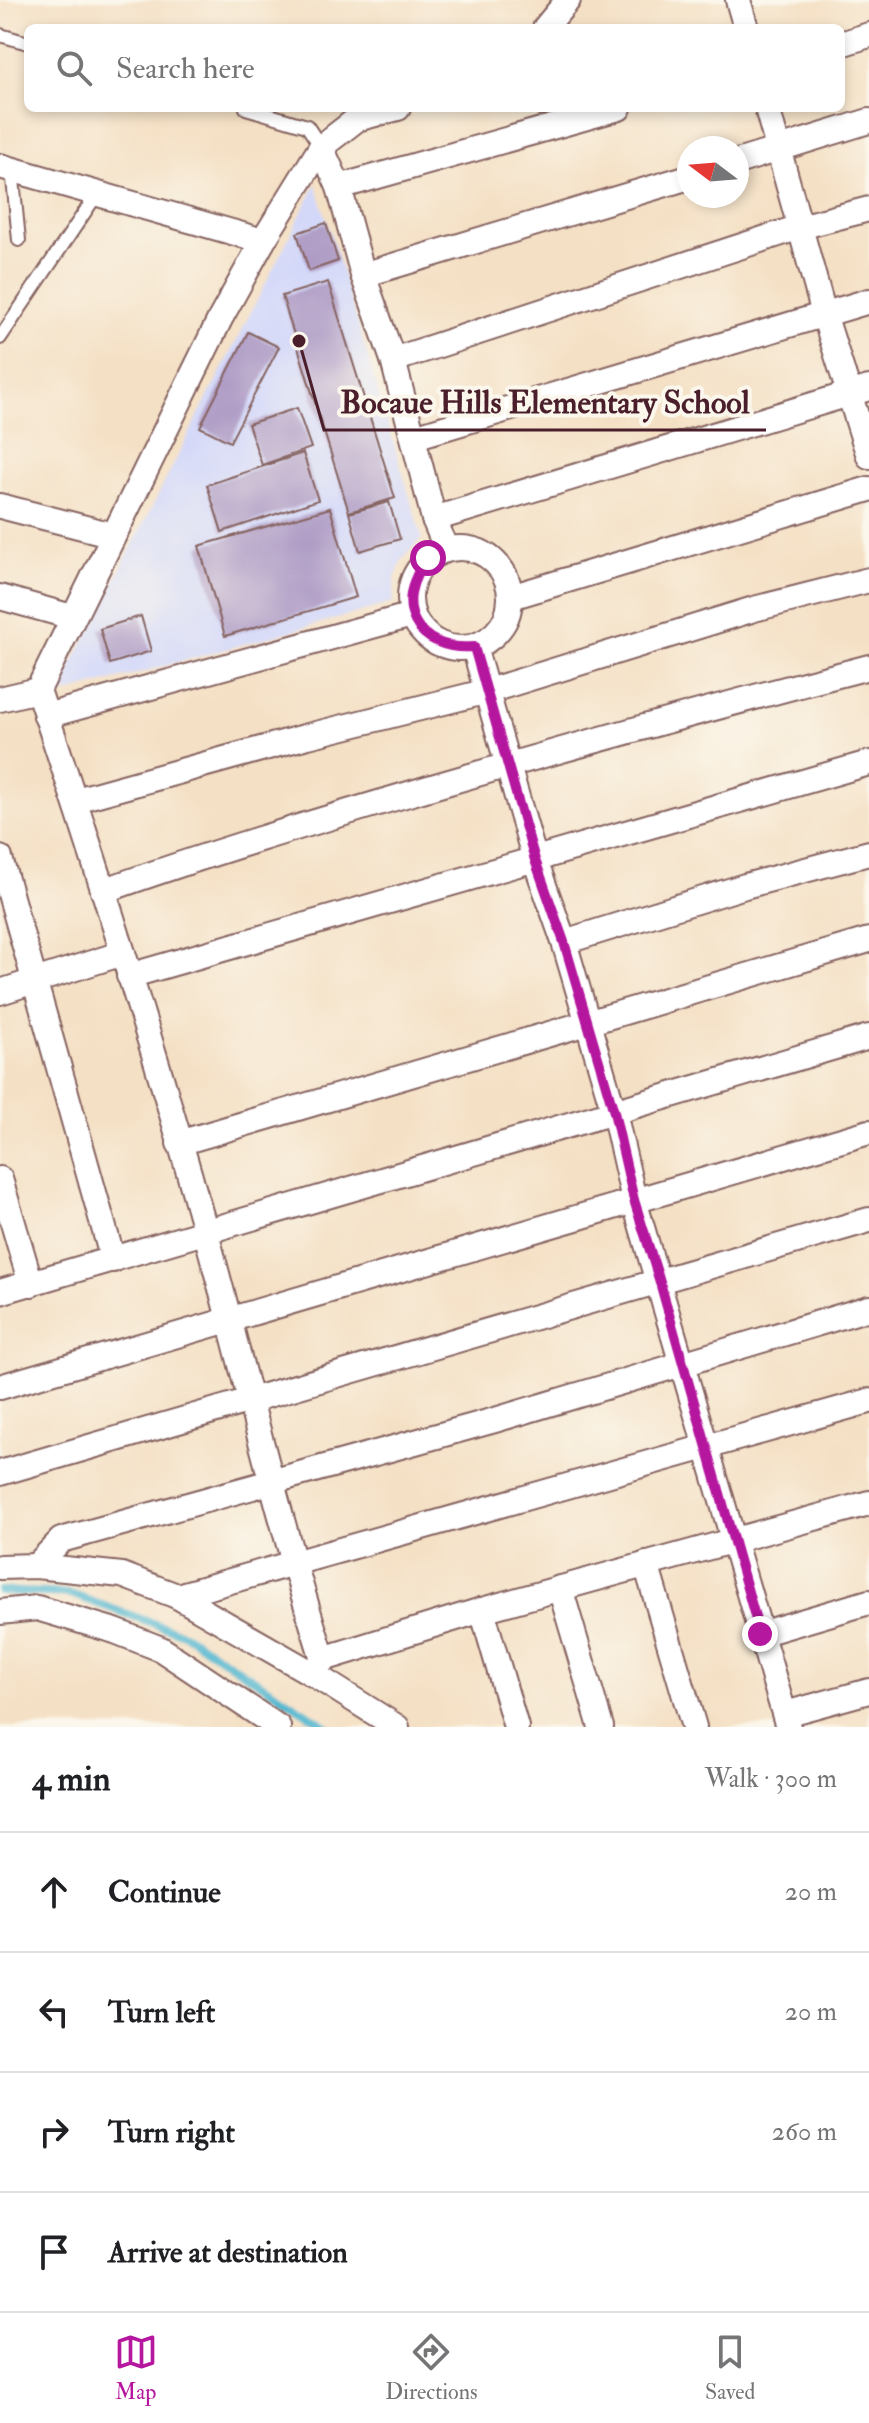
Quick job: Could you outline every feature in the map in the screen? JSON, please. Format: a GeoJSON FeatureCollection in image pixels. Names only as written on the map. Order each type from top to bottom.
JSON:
{"type":"FeatureCollection","features":[{"type":"Feature","properties":{"kind":"street"},"geometry":{"type":"LineString","coordinates":[[548,24],[568,0]]}},
{"type":"Feature","properties":{"kind":"street"},"geometry":{"type":"LineString","coordinates":[[738,0],[745,24]]}},
{"type":"Feature","properties":{"kind":"street"},"geometry":{"type":"LineString","coordinates":[[845,43],[869,35]]}},
{"type":"Feature","properties":{"kind":"street"},"geometry":{"type":"LineString","coordinates":[[318,1666],[252,1401],[206,1234],[76,800],[38,690],[220,319],[263,241],[321,147],[357,119],[383,112]]}},
{"type":"Feature","properties":{"kind":"street"},"geometry":{"type":"LineString","coordinates":[[339,187],[605,112]]}},
{"type":"Feature","properties":{"kind":"street"},"geometry":{"type":"LineString","coordinates":[[768,112],[824,314],[859,391],[869,456]]}},
{"type":"Feature","properties":{"kind":"street"},"geometry":{"type":"LineString","coordinates":[[749,159],[869,121]]}},
{"type":"Feature","properties":{"kind":"street"},"geometry":{"type":"LineString","coordinates":[[321,147],[339,187],[363,275],[393,360],[434,519],[446,548]]}},
{"type":"Feature","properties":{"kind":"street"},"geometry":{"type":"LineString","coordinates":[[6,168],[263,241]]}},
{"type":"Feature","properties":{"kind":"street"},"geometry":{"type":"LineString","coordinates":[[363,275],[677,181]]}},
{"type":"Feature","properties":{"kind":"street"},"geometry":{"type":"LineString","coordinates":[[393,360],[800,227],[869,209]]}},
{"type":"Feature","properties":{"kind":"street"},"geometry":{"type":"LineString","coordinates":[[414,437],[869,301]]}},
{"type":"Feature","properties":{"kind":"street"},"geometry":{"type":"LineString","coordinates":[[434,519],[859,391]]}},
{"type":"Feature","properties":{"kind":"street"},"geometry":{"type":"LineString","coordinates":[[511,597],[869,489]]}},
{"type":"Feature","properties":{"kind":"street"},"geometry":{"type":"LineString","coordinates":[[0,506],[113,535]]}},
{"type":"Feature","properties":{"kind":"street"},"geometry":{"type":"LineString","coordinates":[[470,547],[491,556],[506,574],[511,597],[509,613],[501,628],[489,640],[474,647],[455,649],[437,643],[422,631],[412,615],[410,594],[415,574],[428,558],[446,548],[470,547]]}},
{"type":"Feature","properties":{"kind":"street"},"geometry":{"type":"LineString","coordinates":[[76,800],[308,736],[488,691],[754,609],[869,580]]}},
{"type":"Feature","properties":{"kind":"street"},"geometry":{"type":"LineString","coordinates":[[0,597],[72,617]]}},
{"type":"Feature","properties":{"kind":"street"},"geometry":{"type":"LineString","coordinates":[[46,716],[412,615]]}},
{"type":"Feature","properties":{"kind":"street"},"geometry":{"type":"LineString","coordinates":[[474,647],[535,860],[564,942],[614,1112],[634,1200],[787,1720],[869,1691]]}},
{"type":"Feature","properties":{"kind":"street"},"geometry":{"type":"LineString","coordinates":[[103,891],[217,850],[508,765],[869,667]]}},
{"type":"Feature","properties":{"kind":"street"},"geometry":{"type":"LineString","coordinates":[[0,699],[38,690]]}},
{"type":"Feature","properties":{"kind":"street"},"geometry":{"type":"LineString","coordinates":[[0,992],[35,981],[126,964],[535,860],[869,763]]}},
{"type":"Feature","properties":{"kind":"street"},"geometry":{"type":"LineString","coordinates":[[564,942],[745,886],[869,853]]}},
{"type":"Feature","properties":{"kind":"street"},"geometry":{"type":"LineString","coordinates":[[0,858],[113,1260]]}},
{"type":"Feature","properties":{"kind":"street"},"geometry":{"type":"LineString","coordinates":[[179,1143],[869,940]]}},
{"type":"Feature","properties":{"kind":"street"},"geometry":{"type":"LineString","coordinates":[[0,1292],[869,1037]]}},
{"type":"Feature","properties":{"kind":"street"},"geometry":{"type":"LineString","coordinates":[[0,1387],[869,1132]]}},
{"type":"Feature","properties":{"kind":"street"},"geometry":{"type":"LineString","coordinates":[[0,1179],[31,1284]]}},
{"type":"Feature","properties":{"kind":"street"},"geometry":{"type":"LineString","coordinates":[[0,1473],[869,1220]]}},
{"type":"Feature","properties":{"kind":"street"},"geometry":{"type":"LineString","coordinates":[[36,1566],[61,1540],[272,1484],[869,1308]]}},
{"type":"Feature","properties":{"kind":"street"},"geometry":{"type":"LineString","coordinates":[[177,1596],[293,1566],[869,1401]]}},
{"type":"Feature","properties":{"kind":"street"},"geometry":{"type":"LineString","coordinates":[[318,1666],[482,1610],[869,1503]]}},
{"type":"Feature","properties":{"kind":"street"},"geometry":{"type":"LineString","coordinates":[[646,1564],[694,1727]]}},
{"type":"Feature","properties":{"kind":"street"},"geometry":{"type":"LineString","coordinates":[[0,1567],[36,1566],[122,1575],[177,1596],[318,1666],[397,1727]]}},
{"type":"Feature","properties":{"kind":"street"},"geometry":{"type":"LineString","coordinates":[[560,1588],[601,1727]]}},
{"type":"Feature","properties":{"kind":"street"},"geometry":{"type":"LineString","coordinates":[[760,1634],[869,1602]]}},
{"type":"Feature","properties":{"kind":"street"},"geometry":{"type":"LineString","coordinates":[[0,1612],[37,1608],[115,1631],[161,1649],[278,1727]]}},
{"type":"Feature","properties":{"kind":"street"},"geometry":{"type":"LineString","coordinates":[[482,1610],[516,1727]]}},
{"type":"Feature","properties":{"kind":"lane"},"geometry":{"type":"LineString","coordinates":[[0,35],[24,42]]}},
{"type":"Feature","properties":{"kind":"lane"},"geometry":{"type":"LineString","coordinates":[[260,112],[307,126],[321,147]]}},
{"type":"Feature","properties":{"kind":"lane"},"geometry":{"type":"LineString","coordinates":[[6,168],[19,240]]}},
{"type":"Feature","properties":{"kind":"lane"},"geometry":{"type":"LineString","coordinates":[[0,338],[97,194]]}},
{"type":"Feature","properties":{"kind":"shaded area"},"geometry":{"type":"Polygon","coordinates":[[[316,184],[422,538],[402,560],[395,578],[393,603],[56,696],[316,184]]]}},
{"type":"Feature","properties":{"kind":"building"},"geometry":{"type":"Polygon","coordinates":[[[326,223],[338,261],[309,271],[297,233],[326,223]]]}},
{"type":"Feature","properties":{"kind":"building"},"geometry":{"type":"Polygon","coordinates":[[[328,282],[395,498],[349,512],[282,296],[328,282]]]}},
{"type":"Feature","properties":{"kind":"building"},"geometry":{"type":"Polygon","coordinates":[[[248,332],[279,347],[230,442],[200,427],[248,332]]]}},
{"type":"Feature","properties":{"kind":"building"},"geometry":{"type":"Polygon","coordinates":[[[297,408],[311,448],[262,465],[248,424],[297,408]]]}},
{"type":"Feature","properties":{"kind":"building"},"geometry":{"type":"Polygon","coordinates":[[[303,453],[318,500],[222,532],[207,485],[303,453]]]}},
{"type":"Feature","properties":{"kind":"building"},"geometry":{"type":"Polygon","coordinates":[[[389,502],[400,539],[360,551],[349,513],[389,502]]]}},
{"type":"Feature","properties":{"kind":"building"},"geometry":{"type":"Polygon","coordinates":[[[330,508],[356,597],[225,636],[199,546],[330,508]]]}},
{"type":"Feature","properties":{"kind":"building"},"geometry":{"type":"Polygon","coordinates":[[[141,616],[151,651],[110,664],[100,629],[141,616]]]}},
{"type":"Feature","properties":{"kind":"waterway"},"geometry":{"type":"LineString","coordinates":[[0,1591],[70,1594],[184,1634],[328,1727]]}},
{"type":"Feature","properties":{"kind":"place","name":"Bocaue Hills Elementary School"},"geometry":{"type":"Point","coordinates":[299,341]}},
{"type":"Feature","properties":{"kind":"route"},"geometry":{"type":"LineString","coordinates":[[428,558],[415,574],[410,594],[412,615],[422,631],[437,643],[455,649],[474,647],[535,860],[564,942],[614,1112],[634,1200],[760,1634]]}}]}
